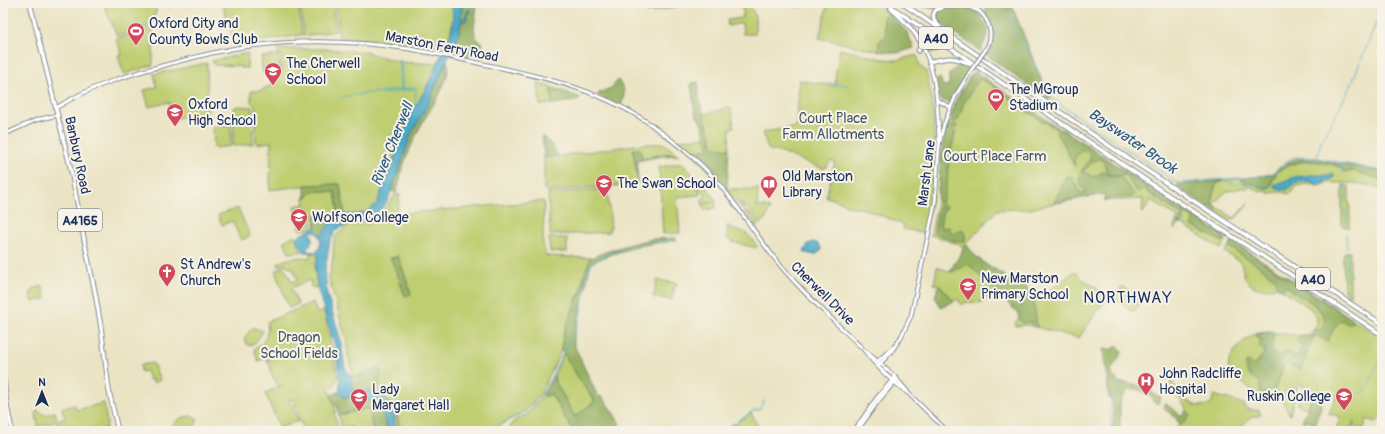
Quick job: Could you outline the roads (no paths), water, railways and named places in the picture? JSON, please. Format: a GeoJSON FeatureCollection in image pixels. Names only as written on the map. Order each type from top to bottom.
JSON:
{"type":"FeatureCollection","features":[{"type":"Feature","properties":{"kind":"main road","name":"Banbury Road"},"geometry":{"type":"LineString","coordinates":[[30,3],[71,170],[95,292],[109,390],[118,431]]}},
{"type":"Feature","properties":{"kind":"main road"},"geometry":{"type":"LineString","coordinates":[[885,3],[909,25],[922,44],[929,62],[937,100],[939,146]]}},
{"type":"Feature","properties":{"kind":"main road","name":"A40"},"geometry":{"type":"LineString","coordinates":[[885,3],[986,73],[1162,191],[1262,255],[1382,335]]}},
{"type":"Feature","properties":{"kind":"main road","name":"A40"},"geometry":{"type":"LineString","coordinates":[[902,3],[1111,147],[1382,324]]}},
{"type":"Feature","properties":{"kind":"main road"},"geometry":{"type":"LineString","coordinates":[[913,3],[930,6],[967,6],[979,11]]}},
{"type":"Feature","properties":{"kind":"main road"},"geometry":{"type":"LineString","coordinates":[[946,6],[936,10],[933,16],[938,25],[952,38]]}},
{"type":"Feature","properties":{"kind":"main road","name":"Marsh Lane"},"geometry":{"type":"LineString","coordinates":[[878,363],[902,336],[913,309],[935,203],[939,146],[944,124],[956,95],[986,49],[990,40],[989,26],[979,11]]}},
{"type":"Feature","properties":{"kind":"main road","name":"Marston Ferry Road"},"geometry":{"type":"LineString","coordinates":[[56,108],[92,89],[133,74],[221,51],[251,46],[283,43],[338,42],[383,45],[440,54],[538,76],[571,86],[605,99],[641,118],[671,140],[714,178],[767,250]]}},
{"type":"Feature","properties":{"kind":"main road"},"geometry":{"type":"LineString","coordinates":[[918,51],[922,44]]}},
{"type":"Feature","properties":{"kind":"main road"},"geometry":{"type":"LineString","coordinates":[[929,62],[943,58],[961,59],[986,73]]}},
{"type":"Feature","properties":{"kind":"main road"},"geometry":{"type":"LineString","coordinates":[[937,100],[950,107]]}},
{"type":"Feature","properties":{"kind":"main road"},"geometry":{"type":"LineString","coordinates":[[3,135],[36,120],[58,115]]}},
{"type":"Feature","properties":{"kind":"main road","name":"Cherwell Drive"},"geometry":{"type":"LineString","coordinates":[[767,250],[791,278],[947,431]]}},
{"type":"Feature","properties":{"kind":"main road","name":"Cherwell Drive"},"geometry":{"type":"LineString","coordinates":[[864,350],[874,357],[878,363]]}},
{"type":"Feature","properties":{"kind":"main road"},"geometry":{"type":"LineString","coordinates":[[3,371],[6,400],[12,431]]}},
{"type":"Feature","properties":{"kind":"main road"},"geometry":{"type":"LineString","coordinates":[[854,431],[876,399],[895,379]]}},
{"type":"Feature","properties":{"kind":"main road"},"geometry":{"type":"LineString","coordinates":[[857,431],[895,379]]}},
{"type":"Feature","properties":{"kind":"water"},"geometry":{"type":"Polygon","coordinates":[[[452,3],[462,3],[461,20],[464,19],[469,9],[470,10],[465,21],[461,22],[458,37],[427,106],[412,132],[387,202],[375,216],[365,221],[353,222],[336,230],[330,241],[325,270],[327,294],[340,337],[345,367],[351,376],[353,387],[358,391],[374,391],[382,396],[391,409],[396,431],[387,431],[382,414],[373,403],[360,398],[344,398],[339,392],[340,382],[335,346],[317,287],[315,268],[318,255],[315,253],[304,252],[296,237],[314,228],[321,235],[329,224],[336,219],[342,216],[366,212],[377,203],[412,110],[425,90],[451,34],[453,23],[452,3]],[[312,231],[311,233],[313,240],[306,251],[316,252],[320,246],[320,237],[312,231]]]}},
{"type":"Feature","properties":{"kind":"water"},"geometry":{"type":"Polygon","coordinates":[[[1335,175],[1332,179],[1318,185],[1309,181],[1297,182],[1287,190],[1274,188],[1274,185],[1294,177],[1335,175]]]}},
{"type":"Feature","properties":{"kind":"water"},"geometry":{"type":"Polygon","coordinates":[[[813,242],[817,243],[821,247],[821,251],[815,255],[805,253],[804,251],[808,244],[813,242]]]}},
{"type":"Feature","properties":{"kind":"waterway"},"geometry":{"type":"LineString","coordinates":[[469,10],[472,3]]}},
{"type":"Feature","properties":{"kind":"waterway","name":"Bayswater Brook"},"geometry":{"type":"LineString","coordinates":[[1005,3],[1016,36],[1026,47],[1052,99],[1177,183],[1263,176],[1272,173],[1287,161],[1295,157],[1317,158],[1382,171]]}},
{"type":"Feature","properties":{"kind":"waterway"},"geometry":{"type":"LineString","coordinates":[[1317,158],[1321,142],[1350,87],[1382,9]]}},
{"type":"Feature","properties":{"kind":"waterway"},"geometry":{"type":"LineString","coordinates":[[400,60],[400,88]]}},
{"type":"Feature","properties":{"kind":"waterway"},"geometry":{"type":"LineString","coordinates":[[401,63],[402,88]]}},
{"type":"Feature","properties":{"kind":"waterway"},"geometry":{"type":"LineString","coordinates":[[829,83],[847,85]]}},
{"type":"Feature","properties":{"kind":"waterway","name":"River Cherwell"},"geometry":{"type":"LineString","coordinates":[[341,97],[416,87],[415,109]]}},
{"type":"Feature","properties":{"kind":"waterway"},"geometry":{"type":"LineString","coordinates":[[380,94],[414,89]]}},
{"type":"Feature","properties":{"kind":"waterway"},"geometry":{"type":"LineString","coordinates":[[1340,163],[1343,168],[1343,173]]}},
{"type":"Feature","properties":{"kind":"waterway"},"geometry":{"type":"LineString","coordinates":[[1227,180],[1229,183],[1270,187]]}},
{"type":"Feature","properties":{"kind":"waterway"},"geometry":{"type":"LineString","coordinates":[[1345,185],[1346,203]]}},
{"type":"Feature","properties":{"kind":"waterway"},"geometry":{"type":"LineString","coordinates":[[308,207],[312,229]]}},
{"type":"Feature","properties":{"kind":"waterway"},"geometry":{"type":"LineString","coordinates":[[1346,209],[1346,227]]}},
{"type":"Feature","properties":{"kind":"waterway"},"geometry":{"type":"LineString","coordinates":[[1346,234],[1347,248]]}},
{"type":"Feature","properties":{"kind":"waterway"},"geometry":{"type":"LineString","coordinates":[[491,431],[525,412],[545,390],[563,353],[574,335],[579,319],[589,268],[594,261],[615,251],[642,245],[676,241]]}},
{"type":"Feature","properties":{"kind":"waterway"},"geometry":{"type":"LineString","coordinates":[[1347,253],[1347,281]]}},
{"type":"Feature","properties":{"kind":"waterway"},"geometry":{"type":"LineString","coordinates":[[1346,289],[1346,294]]}},
{"type":"Feature","properties":{"kind":"waterway"},"geometry":{"type":"LineString","coordinates":[[1267,332],[1267,337]]}},
{"type":"Feature","properties":{"kind":"waterway"},"geometry":{"type":"LineString","coordinates":[[1267,342],[1267,351]]}},
{"type":"Feature","properties":{"kind":"waterway"},"geometry":{"type":"LineString","coordinates":[[1267,355],[1266,360],[1270,371]]}},
{"type":"Feature","properties":{"kind":"waterway"},"geometry":{"type":"LineString","coordinates":[[1362,395],[1382,358]]}},
{"type":"Feature","properties":{"kind":"waterway"},"geometry":{"type":"LineString","coordinates":[[1111,396],[1111,431]]}},
{"type":"Feature","properties":{"kind":"waterway"},"geometry":{"type":"LineString","coordinates":[[718,431],[725,431],[732,424],[737,424],[739,419],[745,417],[753,411],[759,410],[764,401]]}},
{"type":"Feature","properties":{"kind":"place","name":"Oxford City and County Bowls Club"},"geometry":{"type":"Point","coordinates":[136,46]}},
{"type":"Feature","properties":{"kind":"place","name":"The Cherwell School"},"geometry":{"type":"Point","coordinates":[273,86]}},
{"type":"Feature","properties":{"kind":"place","name":"The MGroup Stadium"},"geometry":{"type":"Point","coordinates":[996,112]}},
{"type":"Feature","properties":{"kind":"place","name":"Oxford High School"},"geometry":{"type":"Point","coordinates":[175,127]}},
{"type":"Feature","properties":{"kind":"place","name":"The Swan School"},"geometry":{"type":"Point","coordinates":[604,198]}},
{"type":"Feature","properties":{"kind":"place","name":"Old Marston Library"},"geometry":{"type":"Point","coordinates":[769,199]}},
{"type":"Feature","properties":{"kind":"place","name":"Wolfson College"},"geometry":{"type":"Point","coordinates":[299,232]}},
{"type":"Feature","properties":{"kind":"place","name":"St Andrew's Church"},"geometry":{"type":"Point","coordinates":[167,287]}},
{"type":"Feature","properties":{"kind":"place","name":"New Marston Primary School"},"geometry":{"type":"Point","coordinates":[968,301]}},
{"type":"Feature","properties":{"kind":"place","name":"John Radcliffe Hospital"},"geometry":{"type":"Point","coordinates":[1146,396]}},
{"type":"Feature","properties":{"kind":"place","name":"Ruskin College"},"geometry":{"type":"Point","coordinates":[1344,411]}},
{"type":"Feature","properties":{"kind":"place","name":"Lady Margaret Hall"},"geometry":{"type":"Point","coordinates":[359,412]}},
{"type":"Feature","properties":{"kind":"district","name":"NORTHWAY"},"geometry":{"type":"Point","coordinates":[1128,297]}},
{"type":"Feature","properties":{"kind":"park label","name":"Court Place Farm Allotments"},"geometry":{"type":"Point","coordinates":[833,126]}},
{"type":"Feature","properties":{"kind":"park label","name":"Court Place Farm"},"geometry":{"type":"Point","coordinates":[995,156]}},
{"type":"Feature","properties":{"kind":"park label","name":"Dragon School Fields"},"geometry":{"type":"Point","coordinates":[299,346]}}]}
